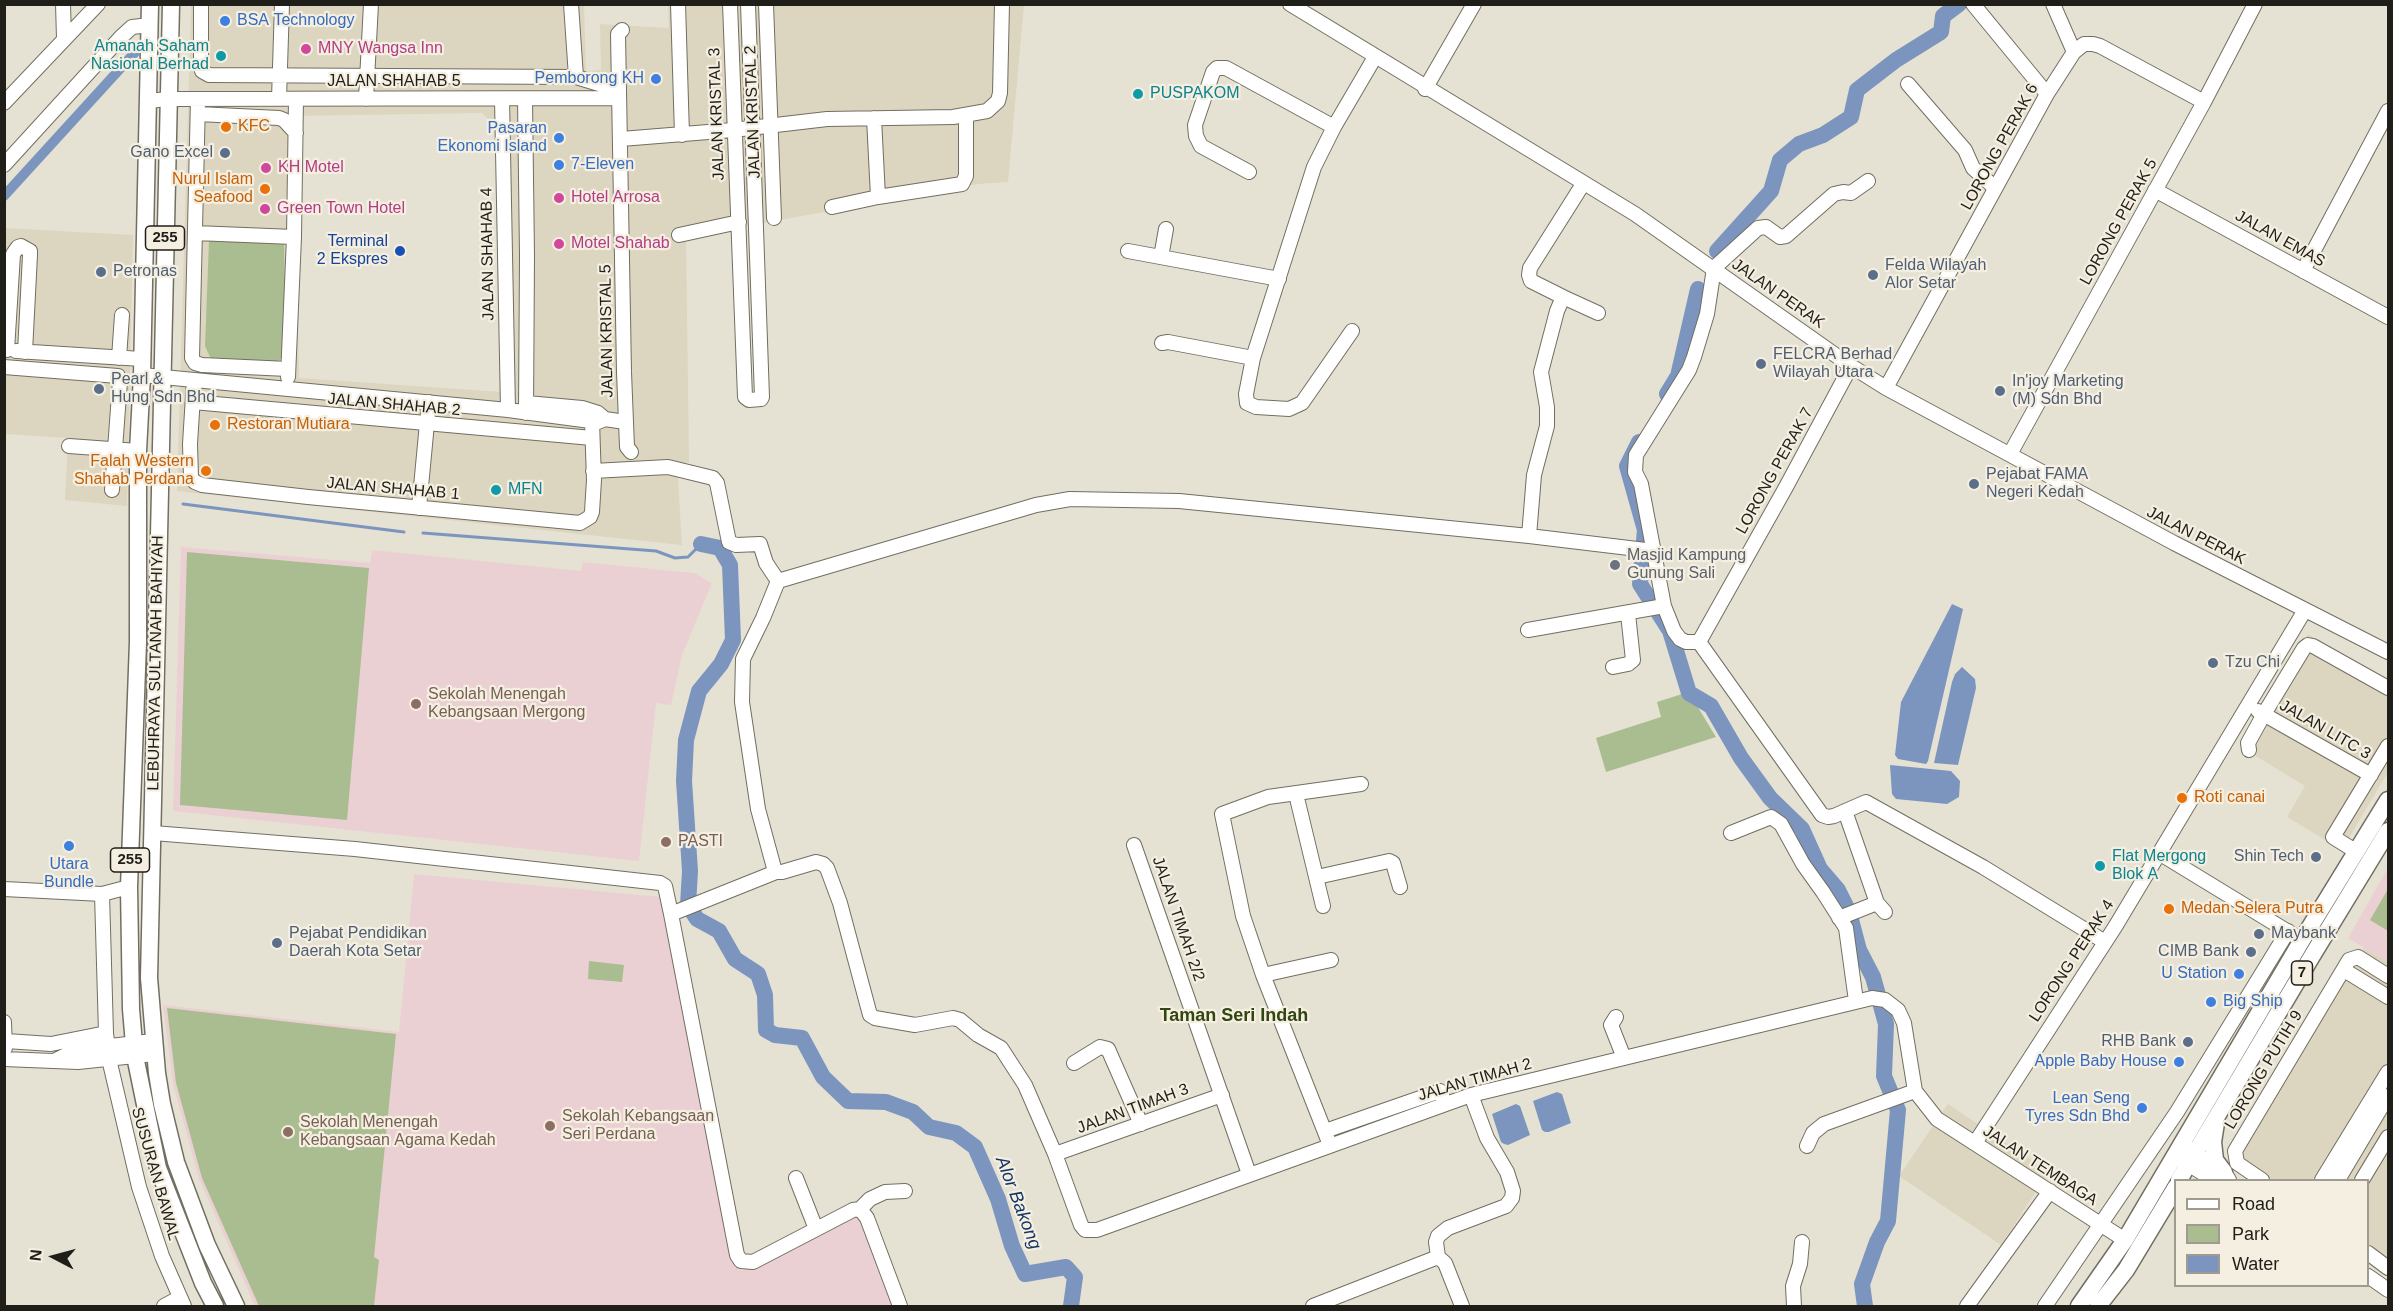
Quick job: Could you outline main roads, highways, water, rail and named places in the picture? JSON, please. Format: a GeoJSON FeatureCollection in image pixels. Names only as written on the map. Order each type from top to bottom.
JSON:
{"type":"FeatureCollection","features":[{"type":"Feature","properties":{"kind":"main road","name":"LEBUHRAYA SULTANAH BAHIYAH"},"geometry":{"type":"LineString","coordinates":[[150,4],[138,451],[138,642],[129,887],[131,1009],[134,1050],[158,1168],[203,1283],[215,1306]]}},
{"type":"Feature","properties":{"kind":"main road","name":"LEBUHRAYA SULTANAH BAHIYAH"},"geometry":{"type":"LineString","coordinates":[[171,4],[153,833],[148,942],[154,1048],[162,1104],[176,1162],[207,1245],[236,1306]]}},
{"type":"Feature","properties":{"kind":"main road","name":"7"},"geometry":{"type":"LineString","coordinates":[[2178,1179],[2185,1154],[2295,936],[2357,852],[2388,800]]}},
{"type":"Feature","properties":{"kind":"main road","name":"7"},"geometry":{"type":"LineString","coordinates":[[2079,1306],[2185,1154],[2217,1116],[2388,831]]}},
{"type":"Feature","properties":{"kind":"main road"},"geometry":{"type":"LineString","coordinates":[[2217,1116],[2212,1142],[2215,1160],[2222,1178]]}},
{"type":"Feature","properties":{"kind":"main road","name":"7"},"geometry":{"type":"LineString","coordinates":[[2098,1306],[2126,1270],[2174,1191]]}},
{"type":"Feature","properties":{"kind":"water"},"geometry":{"type":"Polygon","coordinates":[[[1952,604],[1963,609],[1928,761],[1926,764],[1898,759],[1895,755],[1901,702],[1952,604]]]}},
{"type":"Feature","properties":{"kind":"water"},"geometry":{"type":"Polygon","coordinates":[[[1962,667],[1975,679],[1976,688],[1958,765],[1934,763],[1952,682],[1955,674],[1962,667]]]}},
{"type":"Feature","properties":{"kind":"water"},"geometry":{"type":"Polygon","coordinates":[[[1890,765],[1951,771],[1960,781],[1959,797],[1947,804],[1896,799],[1892,794],[1890,765]]]}},
{"type":"Feature","properties":{"kind":"water"},"geometry":{"type":"Polygon","coordinates":[[[1557,1092],[1562,1094],[1571,1123],[1545,1132],[1542,1130],[1533,1101],[1557,1092]]]}},
{"type":"Feature","properties":{"kind":"water"},"geometry":{"type":"Polygon","coordinates":[[[1516,1104],[1520,1106],[1530,1135],[1508,1145],[1501,1142],[1492,1114],[1516,1104]]]}},
{"type":"Feature","properties":{"kind":"waterway"},"geometry":{"type":"LineString","coordinates":[[1717,251],[1771,191],[1780,160],[1799,144],[1823,135],[1851,117],[1857,90],[1896,60],[1941,32],[1943,16],[1959,4]]}},
{"type":"Feature","properties":{"kind":"waterway"},"geometry":{"type":"LineString","coordinates":[[4,196],[139,48]]}},
{"type":"Feature","properties":{"kind":"waterway"},"geometry":{"type":"LineString","coordinates":[[1667,394],[1678,376],[1698,289]]}},
{"type":"Feature","properties":{"kind":"waterway"},"geometry":{"type":"LineString","coordinates":[[1639,442],[1627,466],[1645,530],[1640,584],[1670,631],[1689,693],[1711,706],[1741,758],[1770,798],[1802,829],[1820,869],[1838,890],[1849,912],[1859,950],[1873,977],[1886,1024],[1884,1076],[1898,1110],[1888,1221],[1877,1242],[1862,1284],[1865,1306]]}},
{"type":"Feature","properties":{"kind":"waterway"},"geometry":{"type":"LineString","coordinates":[[183,504],[404,532]]}},
{"type":"Feature","properties":{"kind":"waterway"},"geometry":{"type":"LineString","coordinates":[[423,533],[656,551],[675,558],[688,557],[701,544]]}},
{"type":"Feature","properties":{"kind":"waterway","name":"Alor Bakong"},"geometry":{"type":"LineString","coordinates":[[701,544],[720,548],[730,565],[733,640],[721,664],[699,691],[686,740],[684,781],[690,871],[688,905],[697,919],[719,931],[735,959],[758,974],[765,995],[766,1030],[775,1035],[802,1038],[823,1077],[848,1101],[886,1102],[913,1112],[929,1127],[956,1133],[975,1147],[998,1199],[1012,1246],[1025,1274],[1066,1267],[1075,1277],[1071,1306]]}},
{"type":"Feature","properties":{"kind":"place","name":"BSA Technology"},"geometry":{"type":"Point","coordinates":[225,21]}},
{"type":"Feature","properties":{"kind":"place","name":"MNY Wangsa Inn"},"geometry":{"type":"Point","coordinates":[306,49]}},
{"type":"Feature","properties":{"kind":"place","name":"Amanah Saham Nasional Berhad"},"geometry":{"type":"Point","coordinates":[221,56]}},
{"type":"Feature","properties":{"kind":"place","name":"Pemborong KH"},"geometry":{"type":"Point","coordinates":[656,79]}},
{"type":"Feature","properties":{"kind":"place","name":"PUSPAKOM"},"geometry":{"type":"Point","coordinates":[1138,94]}},
{"type":"Feature","properties":{"kind":"place","name":"KFC"},"geometry":{"type":"Point","coordinates":[226,127]}},
{"type":"Feature","properties":{"kind":"place","name":"Pasaran Ekonomi Island"},"geometry":{"type":"Point","coordinates":[559,138]}},
{"type":"Feature","properties":{"kind":"place","name":"Gano Excel"},"geometry":{"type":"Point","coordinates":[225,153]}},
{"type":"Feature","properties":{"kind":"place","name":"7-Eleven"},"geometry":{"type":"Point","coordinates":[559,165]}},
{"type":"Feature","properties":{"kind":"place","name":"KH Motel"},"geometry":{"type":"Point","coordinates":[266,168]}},
{"type":"Feature","properties":{"kind":"place","name":"Nurul Islam Seafood"},"geometry":{"type":"Point","coordinates":[265,189]}},
{"type":"Feature","properties":{"kind":"place","name":"Hotel Arrosa"},"geometry":{"type":"Point","coordinates":[559,198]}},
{"type":"Feature","properties":{"kind":"place","name":"Green Town Hotel"},"geometry":{"type":"Point","coordinates":[265,209]}},
{"type":"Feature","properties":{"kind":"place","name":"Motel Shahab"},"geometry":{"type":"Point","coordinates":[559,244]}},
{"type":"Feature","properties":{"kind":"place","name":"Terminal 2 Ekspres"},"geometry":{"type":"Point","coordinates":[400,251]}},
{"type":"Feature","properties":{"kind":"place","name":"Petronas"},"geometry":{"type":"Point","coordinates":[101,272]}},
{"type":"Feature","properties":{"kind":"place","name":"Felda Wilayah Alor Setar"},"geometry":{"type":"Point","coordinates":[1873,275]}},
{"type":"Feature","properties":{"kind":"place","name":"FELCRA Berhad Wilayah Utara"},"geometry":{"type":"Point","coordinates":[1761,364]}},
{"type":"Feature","properties":{"kind":"place","name":"Pearl & Hung Sdn Bhd"},"geometry":{"type":"Point","coordinates":[99,389]}},
{"type":"Feature","properties":{"kind":"place","name":"In'joy Marketing (M) Sdn Bhd"},"geometry":{"type":"Point","coordinates":[2000,391]}},
{"type":"Feature","properties":{"kind":"place","name":"Restoran Mutiara"},"geometry":{"type":"Point","coordinates":[215,425]}},
{"type":"Feature","properties":{"kind":"place","name":"Falah Western Shahab Perdana"},"geometry":{"type":"Point","coordinates":[206,471]}},
{"type":"Feature","properties":{"kind":"place","name":"Pejabat FAMA Negeri Kedah"},"geometry":{"type":"Point","coordinates":[1974,484]}},
{"type":"Feature","properties":{"kind":"place","name":"MFN"},"geometry":{"type":"Point","coordinates":[496,490]}},
{"type":"Feature","properties":{"kind":"place","name":"Masjid Kampung Gunung Sali"},"geometry":{"type":"Point","coordinates":[1615,565]}},
{"type":"Feature","properties":{"kind":"place","name":"Tzu Chi"},"geometry":{"type":"Point","coordinates":[2213,663]}},
{"type":"Feature","properties":{"kind":"place","name":"Sekolah Menengah Kebangsaan Mergong"},"geometry":{"type":"Point","coordinates":[416,704]}},
{"type":"Feature","properties":{"kind":"place","name":"Roti canai"},"geometry":{"type":"Point","coordinates":[2182,798]}},
{"type":"Feature","properties":{"kind":"place","name":"PASTI"},"geometry":{"type":"Point","coordinates":[666,842]}},
{"type":"Feature","properties":{"kind":"place","name":"Utara Bundle"},"geometry":{"type":"Point","coordinates":[69,846]}},
{"type":"Feature","properties":{"kind":"place","name":"Shin Tech"},"geometry":{"type":"Point","coordinates":[2316,857]}},
{"type":"Feature","properties":{"kind":"place","name":"Flat Mergong Blok A"},"geometry":{"type":"Point","coordinates":[2100,866]}},
{"type":"Feature","properties":{"kind":"place","name":"Medan Selera Putra"},"geometry":{"type":"Point","coordinates":[2169,909]}},
{"type":"Feature","properties":{"kind":"place","name":"Maybank"},"geometry":{"type":"Point","coordinates":[2259,934]}},
{"type":"Feature","properties":{"kind":"place","name":"Pejabat Pendidikan Daerah Kota Setar"},"geometry":{"type":"Point","coordinates":[277,943]}},
{"type":"Feature","properties":{"kind":"place","name":"CIMB Bank"},"geometry":{"type":"Point","coordinates":[2251,952]}},
{"type":"Feature","properties":{"kind":"place","name":"U Station"},"geometry":{"type":"Point","coordinates":[2239,974]}},
{"type":"Feature","properties":{"kind":"place","name":"Big Ship"},"geometry":{"type":"Point","coordinates":[2211,1002]}},
{"type":"Feature","properties":{"kind":"place","name":"RHB Bank"},"geometry":{"type":"Point","coordinates":[2188,1042]}},
{"type":"Feature","properties":{"kind":"place","name":"Apple Baby House"},"geometry":{"type":"Point","coordinates":[2179,1062]}},
{"type":"Feature","properties":{"kind":"place","name":"Lean Seng Tyres Sdn Bhd"},"geometry":{"type":"Point","coordinates":[2142,1108]}},
{"type":"Feature","properties":{"kind":"place","name":"Sekolah Kebangsaan Seri Perdana"},"geometry":{"type":"Point","coordinates":[550,1126]}},
{"type":"Feature","properties":{"kind":"place","name":"Sekolah Menengah Kebangsaan Agama Kedah"},"geometry":{"type":"Point","coordinates":[288,1132]}},
{"type":"Feature","properties":{"kind":"district","name":"Taman Seri Indah"},"geometry":{"type":"Point","coordinates":[1234,1016]}}]}
